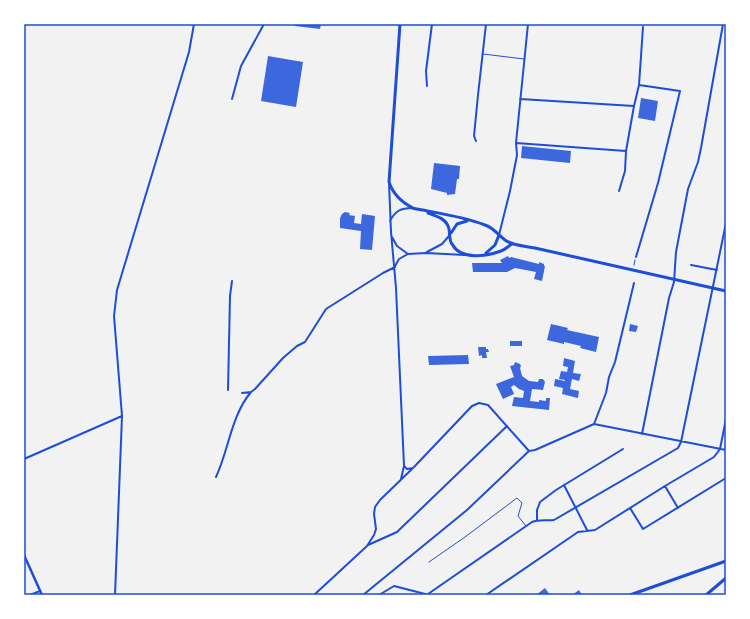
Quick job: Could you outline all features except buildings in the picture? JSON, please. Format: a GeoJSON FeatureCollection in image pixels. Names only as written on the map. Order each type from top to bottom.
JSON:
{"type":"FeatureCollection","features":[{"type":"Feature","properties":{"kind":"main road"},"geometry":{"type":"LineString","coordinates":[[400,24],[389,182],[391,189],[400,200],[412,208],[436,215],[443,219],[449,228],[451,243],[456,249],[467,255],[483,255],[502,251],[512,244]]}},
{"type":"Feature","properties":{"kind":"main road"},"geometry":{"type":"LineString","coordinates":[[412,208],[451,215],[490,227],[512,244],[726,291]]}},
{"type":"Feature","properties":{"kind":"main road"},"geometry":{"type":"LineString","coordinates":[[450,235],[457,224],[464,221],[471,221]]}},
{"type":"Feature","properties":{"kind":"main road"},"geometry":{"type":"LineString","coordinates":[[483,255],[492,249],[499,235]]}},
{"type":"Feature","properties":{"kind":"main road"},"geometry":{"type":"LineString","coordinates":[[630,595],[726,561]]}},
{"type":"Feature","properties":{"kind":"main road"},"geometry":{"type":"LineString","coordinates":[[706,595],[726,578]]}},
{"type":"Feature","properties":{"kind":"street"},"geometry":{"type":"LineString","coordinates":[[115,595],[122,416],[114,316],[117,290],[189,52],[194,24]]}},
{"type":"Feature","properties":{"kind":"street"},"geometry":{"type":"LineString","coordinates":[[232,99],[242,66],[264,24]]}},
{"type":"Feature","properties":{"kind":"street"},"geometry":{"type":"LineString","coordinates":[[427,86],[426,71],[432,24]]}},
{"type":"Feature","properties":{"kind":"street"},"geometry":{"type":"LineString","coordinates":[[476,141],[474,136],[486,24]]}},
{"type":"Feature","properties":{"kind":"street"},"geometry":{"type":"LineString","coordinates":[[499,235],[505,218],[517,155],[516,144],[528,24]]}},
{"type":"Feature","properties":{"kind":"street"},"geometry":{"type":"LineString","coordinates":[[642,434],[674,279],[676,252],[688,189],[698,162],[701,148],[723,24]]}},
{"type":"Feature","properties":{"kind":"street"},"geometry":{"type":"LineString","coordinates":[[619,191],[625,171],[626,151],[639,85],[643,27]]}},
{"type":"Feature","properties":{"kind":"street"},"geometry":{"type":"LineString","coordinates":[[636,257],[658,183],[680,91],[639,85]]}},
{"type":"Feature","properties":{"kind":"street"},"geometry":{"type":"LineString","coordinates":[[520,99],[634,106]]}},
{"type":"Feature","properties":{"kind":"street"},"geometry":{"type":"LineString","coordinates":[[516,144],[626,151]]}},
{"type":"Feature","properties":{"kind":"street"},"geometry":{"type":"LineString","coordinates":[[389,182],[390,222],[395,267],[404,466],[404,473],[401,480]]}},
{"type":"Feature","properties":{"kind":"street"},"geometry":{"type":"LineString","coordinates":[[390,222],[395,213],[401,209],[412,208]]}},
{"type":"Feature","properties":{"kind":"street"},"geometry":{"type":"LineString","coordinates":[[379,595],[394,586],[429,595],[537,520],[554,520],[678,448],[681,442],[714,288],[726,223]]}},
{"type":"Feature","properties":{"kind":"street"},"geometry":{"type":"LineString","coordinates":[[391,232],[397,246],[408,254]]}},
{"type":"Feature","properties":{"kind":"street"},"geometry":{"type":"LineString","coordinates":[[426,253],[438,246],[450,235]]}},
{"type":"Feature","properties":{"kind":"street"},"geometry":{"type":"LineString","coordinates":[[216,477],[222,465],[244,400],[287,355],[305,342],[326,309],[395,267],[400,259],[408,254],[426,253],[467,255]]}},
{"type":"Feature","properties":{"kind":"street"},"geometry":{"type":"LineString","coordinates":[[691,265],[717,270]]}},
{"type":"Feature","properties":{"kind":"street"},"geometry":{"type":"LineString","coordinates":[[228,390],[230,296],[232,281]]}},
{"type":"Feature","properties":{"kind":"street"},"geometry":{"type":"LineString","coordinates":[[594,424],[606,393],[609,376],[615,362],[634,283]]}},
{"type":"Feature","properties":{"kind":"street"},"geometry":{"type":"LineString","coordinates":[[242,393],[251,392]]}},
{"type":"Feature","properties":{"kind":"street"},"geometry":{"type":"LineString","coordinates":[[314,595],[367,546],[376,529],[375,507],[380,500],[414,467],[470,408],[478,403],[488,405],[529,451]]}},
{"type":"Feature","properties":{"kind":"street"},"geometry":{"type":"LineString","coordinates":[[24,459],[122,416]]}},
{"type":"Feature","properties":{"kind":"street"},"geometry":{"type":"LineString","coordinates":[[486,595],[578,532],[595,530],[714,457],[720,449],[726,420]]}},
{"type":"Feature","properties":{"kind":"street"},"geometry":{"type":"LineString","coordinates":[[364,595],[467,510],[529,451],[535,450],[594,424],[726,450]]}},
{"type":"Feature","properties":{"kind":"street"},"geometry":{"type":"LineString","coordinates":[[367,546],[397,532],[507,426]]}},
{"type":"Feature","properties":{"kind":"street"},"geometry":{"type":"LineString","coordinates":[[537,520],[536,510],[540,502],[564,485],[623,449]]}},
{"type":"Feature","properties":{"kind":"street"},"geometry":{"type":"LineString","coordinates":[[404,466],[407,469],[414,467]]}},
{"type":"Feature","properties":{"kind":"street"},"geometry":{"type":"LineString","coordinates":[[630,508],[643,529],[726,478]]}},
{"type":"Feature","properties":{"kind":"street"},"geometry":{"type":"LineString","coordinates":[[564,485],[587,530]]}},
{"type":"Feature","properties":{"kind":"street"},"geometry":{"type":"LineString","coordinates":[[665,486],[678,508]]}},
{"type":"Feature","properties":{"kind":"street"},"geometry":{"type":"LineString","coordinates":[[24,556],[42,595]]}},
{"type":"Feature","properties":{"kind":"street"},"geometry":{"type":"LineString","coordinates":[[30,595],[40,590]]}},
{"type":"Feature","properties":{"kind":"lane"},"geometry":{"type":"LineString","coordinates":[[482,54],[524,59]]}},
{"type":"Feature","properties":{"kind":"lane"},"geometry":{"type":"LineString","coordinates":[[429,562],[518,498],[522,503],[518,516],[526,527]]}},
{"type":"Feature","properties":{"kind":"path"},"geometry":{"type":"LineString","coordinates":[[634,265],[636,257]]}}]}
